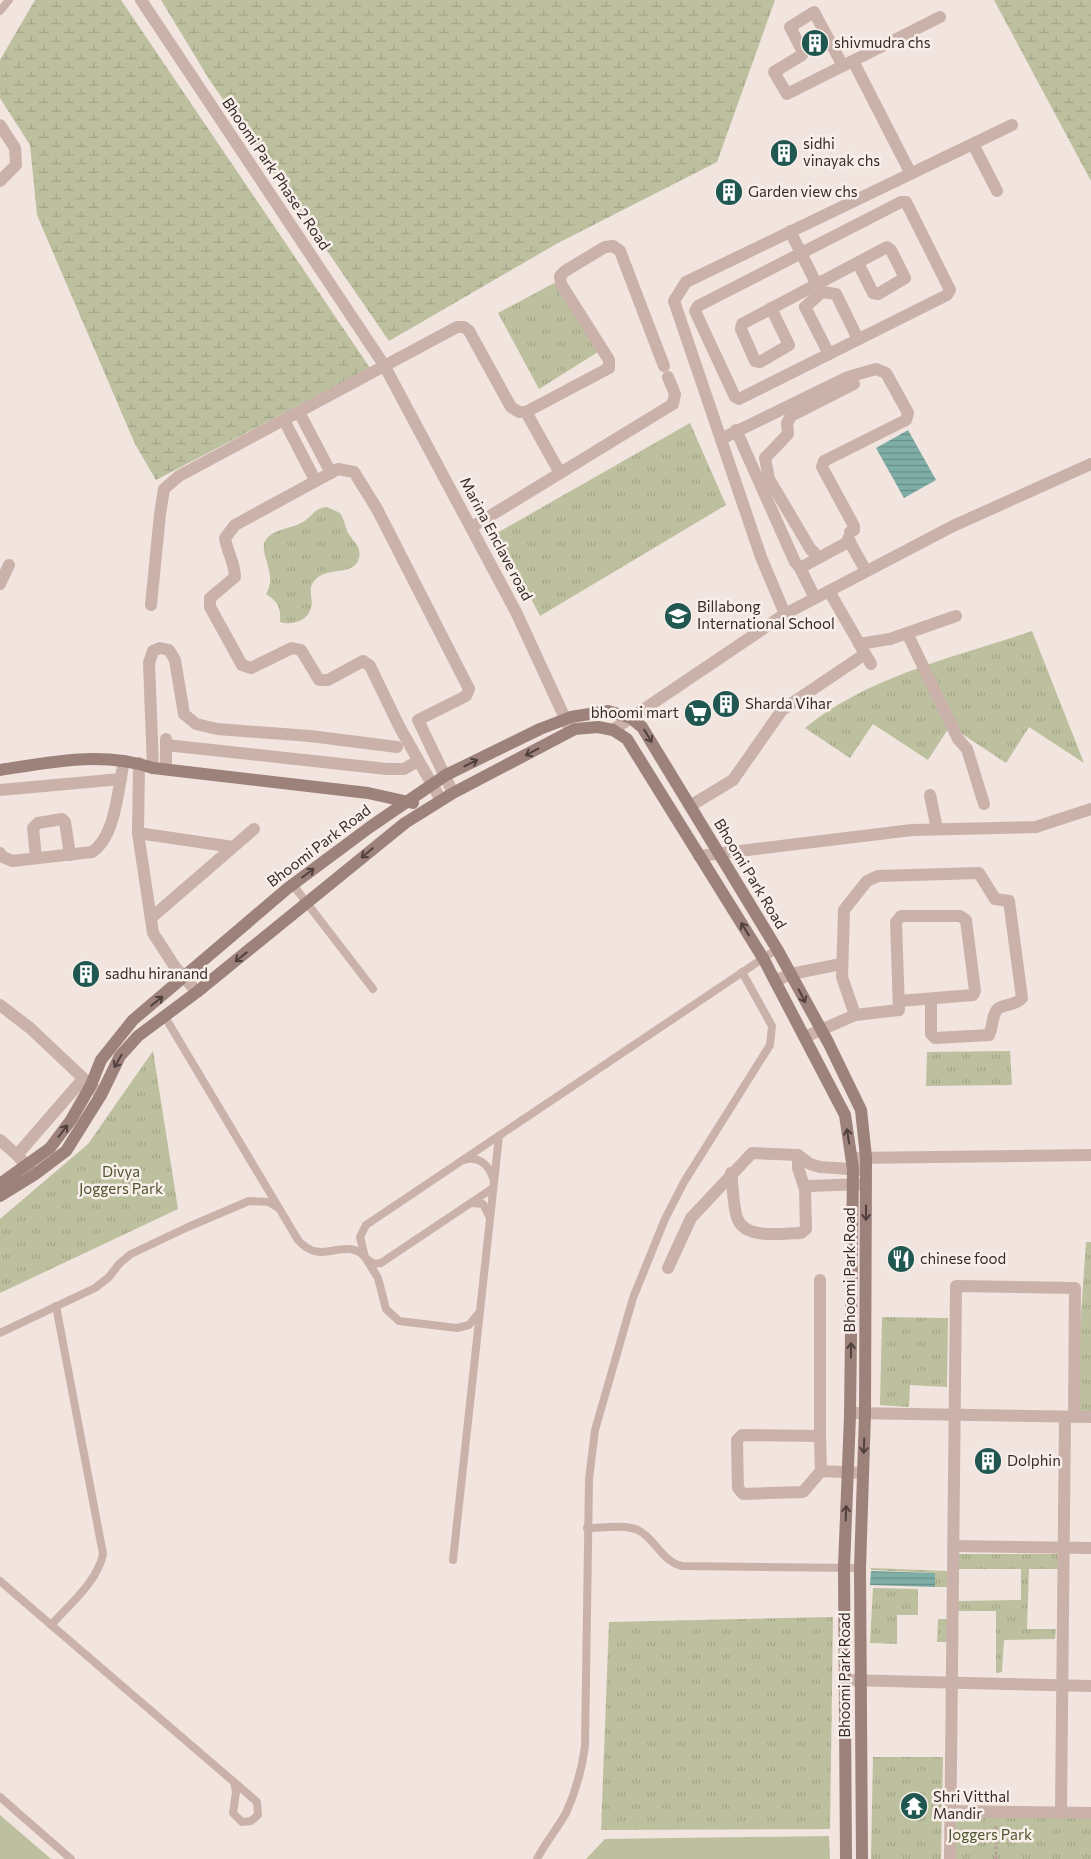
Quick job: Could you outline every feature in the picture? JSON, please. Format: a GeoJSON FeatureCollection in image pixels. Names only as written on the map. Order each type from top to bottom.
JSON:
{"type":"FeatureCollection","features":[{"type":"Feature","properties":{"kind":"main road","name":"Bhoomi Park Road"},"geometry":{"type":"LineString","coordinates":[[54,1152],[71,1120],[87,1082],[101,1060],[133,1020],[293,885],[370,827],[410,802],[446,775],[566,719],[589,713],[608,711],[632,718],[642,727],[777,949],[819,1030],[828,1042],[861,1110],[859,1164],[866,1232],[865,1414],[860,1568],[862,1859]]}},
{"type":"Feature","properties":{"kind":"main road"},"geometry":{"type":"LineString","coordinates":[[0,1196],[54,1152],[66,1151],[101,1095],[120,1056],[145,1032],[197,992],[398,828],[441,800],[573,730],[598,727],[613,730]]}},
{"type":"Feature","properties":{"kind":"main road","name":"Bhoomi Park Road"},"geometry":{"type":"LineString","coordinates":[[613,730],[627,739],[763,958],[845,1115],[859,1164]]}},
{"type":"Feature","properties":{"kind":"main road"},"geometry":{"type":"LineString","coordinates":[[0,770],[78,758],[124,761],[159,769],[368,793],[430,808]]}},
{"type":"Feature","properties":{"kind":"main road"},"geometry":{"type":"LineString","coordinates":[[133,1020],[145,1032]]}},
{"type":"Feature","properties":{"kind":"main road"},"geometry":{"type":"LineString","coordinates":[[0,1184],[30,1171]]}},
{"type":"Feature","properties":{"kind":"main road","name":"Bhoomi Park Road"},"geometry":{"type":"LineString","coordinates":[[846,1859],[844,1567],[850,1413],[852,1233],[860,1184]]}},
{"type":"Feature","properties":{"kind":"main road"},"geometry":{"type":"LineString","coordinates":[[852,1233],[866,1232]]}},
{"type":"Feature","properties":{"kind":"main road"},"geometry":{"type":"LineString","coordinates":[[851,1299],[866,1300]]}},
{"type":"Feature","properties":{"kind":"main road"},"geometry":{"type":"LineString","coordinates":[[845,1547],[861,1548]]}},
{"type":"Feature","properties":{"kind":"main road"},"geometry":{"type":"LineString","coordinates":[[845,1763],[861,1764]]}},
{"type":"Feature","properties":{"kind":"main road"},"geometry":{"type":"LineString","coordinates":[[846,1808],[861,1808]]}},
{"type":"Feature","properties":{"kind":"street","name":"Bhoomi Park Phase 2 Road"},"geometry":{"type":"LineString","coordinates":[[141,0],[384,365]]}},
{"type":"Feature","properties":{"kind":"street"},"geometry":{"type":"LineString","coordinates":[[911,174],[848,64],[814,12],[790,27],[803,52],[802,55],[774,72],[787,94],[848,64],[940,17]]}},
{"type":"Feature","properties":{"kind":"street"},"geometry":{"type":"LineString","coordinates":[[0,125],[15,148],[16,165],[0,181]]}},
{"type":"Feature","properties":{"kind":"street"},"geometry":{"type":"LineString","coordinates":[[785,614],[761,557],[674,300],[686,282],[1012,125]]}},
{"type":"Feature","properties":{"kind":"street"},"geometry":{"type":"LineString","coordinates":[[974,144],[997,191]]}},
{"type":"Feature","properties":{"kind":"street"},"geometry":{"type":"LineString","coordinates":[[901,202],[906,202],[950,290],[947,295],[739,399],[711,349],[695,311],[698,306],[801,252],[901,202]]}},
{"type":"Feature","properties":{"kind":"street"},"geometry":{"type":"LineString","coordinates":[[790,231],[819,289],[836,294],[858,339]]}},
{"type":"Feature","properties":{"kind":"street"},"geometry":{"type":"LineString","coordinates":[[151,605],[164,489],[179,476],[456,327],[464,327],[469,331],[511,407],[519,412],[526,412],[609,368],[609,360],[561,284],[560,276],[605,247],[613,246],[620,251],[675,394],[673,404],[472,527]]}},
{"type":"Feature","properties":{"kind":"street"},"geometry":{"type":"LineString","coordinates":[[771,308],[819,289],[858,263]]}},
{"type":"Feature","properties":{"kind":"street"},"geometry":{"type":"LineString","coordinates":[[819,289],[805,307],[829,354]]}},
{"type":"Feature","properties":{"kind":"street","name":"Marina Enclave road"},"geometry":{"type":"LineString","coordinates":[[384,365],[472,527],[516,612],[566,719],[573,730]]}},
{"type":"Feature","properties":{"kind":"street"},"geometry":{"type":"LineString","coordinates":[[721,439],[736,430],[848,377],[876,369],[886,372],[908,413],[906,420],[824,462],[822,467],[854,526],[854,530],[850,537],[800,568]]}},
{"type":"Feature","properties":{"kind":"street"},"geometry":{"type":"LineString","coordinates":[[814,552],[811,550],[769,479],[765,458],[788,434],[787,422],[790,416],[854,384]]}},
{"type":"Feature","properties":{"kind":"street"},"geometry":{"type":"LineString","coordinates":[[299,412],[331,473]]}},
{"type":"Feature","properties":{"kind":"street"},"geometry":{"type":"LineString","coordinates":[[526,412],[560,473]]}},
{"type":"Feature","properties":{"kind":"street"},"geometry":{"type":"LineString","coordinates":[[284,420],[315,480]]}},
{"type":"Feature","properties":{"kind":"street"},"geometry":{"type":"LineString","coordinates":[[736,430],[795,562],[815,598]]}},
{"type":"Feature","properties":{"kind":"street"},"geometry":{"type":"LineString","coordinates":[[613,730],[785,614],[953,526],[1091,464]]}},
{"type":"Feature","properties":{"kind":"street"},"geometry":{"type":"LineString","coordinates":[[400,728],[466,696],[469,690],[377,509],[354,472],[338,469],[235,525],[225,538],[226,550],[235,568],[235,578],[210,598],[210,607],[242,665],[251,668],[292,648],[301,650],[319,680],[328,680],[363,661],[370,666],[400,728],[441,800]]}},
{"type":"Feature","properties":{"kind":"street"},"geometry":{"type":"LineString","coordinates":[[850,537],[866,571]]}},
{"type":"Feature","properties":{"kind":"street"},"geometry":{"type":"LineString","coordinates":[[0,584],[9,564]]}},
{"type":"Feature","properties":{"kind":"street"},"geometry":{"type":"LineString","coordinates":[[829,591],[865,654]]}},
{"type":"Feature","properties":{"kind":"street"},"geometry":{"type":"LineString","coordinates":[[690,806],[733,780],[782,710],[890,639],[956,616]]}},
{"type":"Feature","properties":{"kind":"street"},"geometry":{"type":"LineString","coordinates":[[907,633],[958,739],[968,748],[984,804]]}},
{"type":"Feature","properties":{"kind":"street"},"geometry":{"type":"LineString","coordinates":[[159,769],[149,664],[153,651],[160,648],[169,650],[175,660],[184,714],[196,724],[217,729],[310,736],[397,747]]}},
{"type":"Feature","properties":{"kind":"street"},"geometry":{"type":"LineString","coordinates":[[418,720],[454,793]]}},
{"type":"Feature","properties":{"kind":"street"},"geometry":{"type":"LineString","coordinates":[[159,769],[166,742],[387,769],[404,769],[418,761]]}},
{"type":"Feature","properties":{"kind":"street"},"geometry":{"type":"LineString","coordinates":[[0,853],[12,861],[92,852],[101,846],[111,825],[124,761]]}},
{"type":"Feature","properties":{"kind":"street"},"geometry":{"type":"LineString","coordinates":[[139,764],[138,834],[153,932],[197,992]]}},
{"type":"Feature","properties":{"kind":"street"},"geometry":{"type":"LineString","coordinates":[[0,790],[120,779]]}},
{"type":"Feature","properties":{"kind":"street"},"geometry":{"type":"LineString","coordinates":[[930,795],[937,829]]}},
{"type":"Feature","properties":{"kind":"street"},"geometry":{"type":"LineString","coordinates":[[700,856],[912,830],[1036,826],[1091,809]]}},
{"type":"Feature","properties":{"kind":"street"},"geometry":{"type":"LineString","coordinates":[[36,858],[33,828],[38,823],[62,820],[65,822],[70,855]]}},
{"type":"Feature","properties":{"kind":"street"},"geometry":{"type":"LineString","coordinates":[[150,918],[254,829]]}},
{"type":"Feature","properties":{"kind":"street"},"geometry":{"type":"LineString","coordinates":[[138,834],[234,847]]}},
{"type":"Feature","properties":{"kind":"street"},"geometry":{"type":"LineString","coordinates":[[855,1016],[842,977],[844,910],[867,881],[878,876],[979,873],[995,899],[1009,901],[1022,998],[1017,1004],[999,1008],[995,1012],[992,1029],[988,1034],[935,1038],[931,1034],[931,999]]}},
{"type":"Feature","properties":{"kind":"street"},"geometry":{"type":"LineString","coordinates":[[805,1037],[855,1016],[899,1010],[896,922],[901,916],[960,916],[966,920],[975,991],[973,995],[899,1001]]}},
{"type":"Feature","properties":{"kind":"street"},"geometry":{"type":"LineString","coordinates":[[775,981],[791,974],[841,964]]}},
{"type":"Feature","properties":{"kind":"street"},"geometry":{"type":"LineString","coordinates":[[0,1005],[30,1028],[101,1095]]}},
{"type":"Feature","properties":{"kind":"street"},"geometry":{"type":"LineString","coordinates":[[17,1155],[87,1082]]}},
{"type":"Feature","properties":{"kind":"street"},"geometry":{"type":"LineString","coordinates":[[0,1140],[17,1155],[30,1171]]}},
{"type":"Feature","properties":{"kind":"street"},"geometry":{"type":"LineString","coordinates":[[668,1268],[691,1218],[752,1153],[798,1154],[810,1164],[820,1167],[1091,1155]]}},
{"type":"Feature","properties":{"kind":"street"},"geometry":{"type":"LineString","coordinates":[[732,1173],[738,1220],[745,1229],[762,1233],[801,1232],[806,1229],[805,1189],[798,1168],[798,1154]]}},
{"type":"Feature","properties":{"kind":"street"},"geometry":{"type":"LineString","coordinates":[[805,1189],[810,1186],[860,1184]]}},
{"type":"Feature","properties":{"kind":"street"},"geometry":{"type":"LineString","coordinates":[[820,1280],[821,1471],[802,1492],[743,1494],[738,1488],[737,1440],[742,1435],[820,1436]]}},
{"type":"Feature","properties":{"kind":"street"},"geometry":{"type":"LineString","coordinates":[[950,1859],[956,1286],[1076,1288],[1064,1548],[1061,1813]]}},
{"type":"Feature","properties":{"kind":"street"},"geometry":{"type":"LineString","coordinates":[[850,1413],[1091,1417]]}},
{"type":"Feature","properties":{"kind":"street"},"geometry":{"type":"LineString","coordinates":[[821,1471],[863,1473]]}},
{"type":"Feature","properties":{"kind":"street"},"geometry":{"type":"LineString","coordinates":[[953,1546],[1091,1548]]}},
{"type":"Feature","properties":{"kind":"street"},"geometry":{"type":"LineString","coordinates":[[845,1680],[1091,1686]]}},
{"type":"Feature","properties":{"kind":"street"},"geometry":{"type":"LineString","coordinates":[[950,1811],[1091,1813]]}},
{"type":"Feature","properties":{"kind":"lane"},"geometry":{"type":"LineString","coordinates":[[0,11],[9,0]]}},
{"type":"Feature","properties":{"kind":"lane"},"geometry":{"type":"LineString","coordinates":[[293,885],[373,989]]}},
{"type":"Feature","properties":{"kind":"lane"},"geometry":{"type":"LineString","coordinates":[[341,1249],[351,1243],[366,1225],[777,949]]}},
{"type":"Feature","properties":{"kind":"lane"},"geometry":{"type":"LineString","coordinates":[[536,1859],[565,1814],[575,1792],[582,1771],[586,1746],[587,1528],[589,1479],[595,1430],[633,1298],[665,1219],[684,1182],[770,1046],[772,1026],[742,972]]}},
{"type":"Feature","properties":{"kind":"lane"},"geometry":{"type":"LineString","coordinates":[[165,1017],[298,1240],[310,1251],[325,1253],[341,1249],[355,1249],[374,1264],[381,1263],[470,1204],[493,1185]]}},
{"type":"Feature","properties":{"kind":"lane"},"geometry":{"type":"LineString","coordinates":[[454,1560],[499,1136]]}},
{"type":"Feature","properties":{"kind":"lane"},"geometry":{"type":"LineString","coordinates":[[462,1161],[472,1158],[482,1162],[491,1171],[493,1185]]}},
{"type":"Feature","properties":{"kind":"lane"},"geometry":{"type":"LineString","coordinates":[[0,1333],[102,1283],[131,1254],[250,1201],[262,1192],[261,1179]]}},
{"type":"Feature","properties":{"kind":"lane"},"geometry":{"type":"LineString","coordinates":[[250,1201],[269,1202],[279,1208]]}},
{"type":"Feature","properties":{"kind":"lane"},"geometry":{"type":"LineString","coordinates":[[470,1204],[482,1204],[490,1218]]}},
{"type":"Feature","properties":{"kind":"lane"},"geometry":{"type":"LineString","coordinates":[[362,1230],[360,1244],[378,1278]]}},
{"type":"Feature","properties":{"kind":"lane"},"geometry":{"type":"LineString","coordinates":[[381,1263],[378,1269],[378,1278],[386,1309],[399,1321],[457,1328],[468,1332],[476,1347]]}},
{"type":"Feature","properties":{"kind":"lane"},"geometry":{"type":"LineString","coordinates":[[52,1625],[94,1576],[101,1565],[104,1554],[56,1306]]}},
{"type":"Feature","properties":{"kind":"lane"},"geometry":{"type":"LineString","coordinates":[[457,1328],[469,1325],[479,1312]]}},
{"type":"Feature","properties":{"kind":"lane"},"geometry":{"type":"LineString","coordinates":[[587,1528],[628,1528],[638,1530],[672,1564],[682,1566],[860,1568]]}},
{"type":"Feature","properties":{"kind":"lane"},"geometry":{"type":"LineString","coordinates":[[0,1581],[52,1625],[234,1782],[257,1802],[258,1815],[251,1821],[242,1822],[233,1813],[236,1792],[234,1782]]}},
{"type":"Feature","properties":{"kind":"lane"},"geometry":{"type":"LineString","coordinates":[[0,1797],[71,1859]]}},
{"type":"Feature","properties":{"kind":"path"},"geometry":{"type":"LineString","coordinates":[[996,1823],[996,1859]]}},
{"type":"Feature","properties":{"kind":"green space"},"geometry":{"type":"Polygon","coordinates":[[[35,0],[121,0],[370,368],[156,480],[135,444],[37,215],[30,145],[0,98],[0,60],[35,0]]]}},
{"type":"Feature","properties":{"kind":"green space"},"geometry":{"type":"Polygon","coordinates":[[[161,0],[775,0],[717,162],[558,243],[389,341],[209,79],[161,0]]]}},
{"type":"Feature","properties":{"kind":"green space"},"geometry":{"type":"Polygon","coordinates":[[[994,0],[1091,0],[1091,181],[994,0]]]}},
{"type":"Feature","properties":{"kind":"green space"},"geometry":{"type":"Polygon","coordinates":[[[554,283],[598,352],[539,389],[498,313],[554,283]]]}},
{"type":"Feature","properties":{"kind":"green space"},"geometry":{"type":"Polygon","coordinates":[[[690,423],[726,505],[540,616],[497,533],[690,423]]]}},
{"type":"Feature","properties":{"kind":"green space"},"geometry":{"type":"Polygon","coordinates":[[[327,507],[340,513],[347,531],[358,547],[359,558],[352,567],[321,575],[316,579],[311,586],[311,608],[303,619],[294,623],[280,622],[278,605],[266,594],[270,577],[264,548],[265,542],[272,534],[301,523],[315,511],[327,507]]]}},
{"type":"Feature","properties":{"kind":"green space"},"geometry":{"type":"Polygon","coordinates":[[[1032,631],[1084,763],[1029,727],[1006,763],[950,726],[928,760],[873,724],[850,758],[805,728],[830,710],[884,681],[943,659],[1032,631]]]}},
{"type":"Feature","properties":{"kind":"green space","name":"Divya Joggers Park"},"geometry":{"type":"Polygon","coordinates":[[[153,1051],[178,1209],[0,1293],[0,1219],[88,1144],[153,1051]]]}},
{"type":"Feature","properties":{"kind":"green space"},"geometry":{"type":"Polygon","coordinates":[[[1010,1051],[1012,1085],[926,1086],[927,1052],[1010,1051]]]}},
{"type":"Feature","properties":{"kind":"green space"},"geometry":{"type":"Polygon","coordinates":[[[1086,1242],[1091,1242],[1091,1416],[1074,1417],[1086,1242]]]}},
{"type":"Feature","properties":{"kind":"green space"},"geometry":{"type":"Polygon","coordinates":[[[882,1317],[948,1318],[947,1387],[910,1385],[909,1407],[880,1405],[882,1317]]]}},
{"type":"Feature","properties":{"kind":"green space"},"geometry":{"type":"Polygon","coordinates":[[[959,1554],[1058,1554],[1058,1569],[1029,1569],[1027,1629],[1056,1629],[1055,1639],[1004,1640],[1002,1672],[996,1673],[996,1611],[957,1611],[958,1601],[1021,1600],[1021,1569],[959,1569],[959,1554]]]}},
{"type":"Feature","properties":{"kind":"green space"},"geometry":{"type":"Polygon","coordinates":[[[871,1568],[947,1571],[947,1587],[935,1587],[935,1573],[871,1570],[871,1568]]]}},
{"type":"Feature","properties":{"kind":"green space"},"geometry":{"type":"Polygon","coordinates":[[[873,1588],[918,1589],[918,1615],[897,1615],[897,1644],[870,1643],[873,1588]]]}},
{"type":"Feature","properties":{"kind":"green space"},"geometry":{"type":"Polygon","coordinates":[[[833,1617],[830,1829],[601,1830],[609,1622],[833,1617]]]}},
{"type":"Feature","properties":{"kind":"green space"},"geometry":{"type":"Polygon","coordinates":[[[938,1619],[947,1619],[947,1642],[937,1642],[938,1619]]]}},
{"type":"Feature","properties":{"kind":"green space"},"geometry":{"type":"Polygon","coordinates":[[[873,1757],[943,1757],[941,1859],[871,1859],[873,1757]]]}},
{"type":"Feature","properties":{"kind":"green space","name":"Joggers Park"},"geometry":{"type":"Polygon","coordinates":[[[954,1811],[1091,1813],[1091,1859],[954,1859],[954,1811]]]}},
{"type":"Feature","properties":{"kind":"green space"},"geometry":{"type":"Polygon","coordinates":[[[0,1815],[51,1859],[0,1859],[0,1815]]]}},
{"type":"Feature","properties":{"kind":"green space"},"geometry":{"type":"Polygon","coordinates":[[[829,1836],[830,1859],[586,1859],[605,1839],[829,1836]]]}},
{"type":"Feature","properties":{"kind":"water"},"geometry":{"type":"Polygon","coordinates":[[[908,430],[936,480],[904,498],[876,448],[908,430]]]}},
{"type":"Feature","properties":{"kind":"water"},"geometry":{"type":"Polygon","coordinates":[[[871,1571],[935,1573],[935,1587],[870,1585],[871,1571]]]}},
{"type":"Feature","properties":{"kind":"place","name":"shivmudra chs"},"geometry":{"type":"Point","coordinates":[815,43]}},
{"type":"Feature","properties":{"kind":"place","name":"sidhi vinayak chs"},"geometry":{"type":"Point","coordinates":[784,153]}},
{"type":"Feature","properties":{"kind":"place","name":"Garden view chs"},"geometry":{"type":"Point","coordinates":[729,192]}},
{"type":"Feature","properties":{"kind":"place","name":"Billabong International School"},"geometry":{"type":"Point","coordinates":[678,616]}},
{"type":"Feature","properties":{"kind":"place","name":"Sharda Vihar"},"geometry":{"type":"Point","coordinates":[726,704]}},
{"type":"Feature","properties":{"kind":"place","name":"bhoomi mart"},"geometry":{"type":"Point","coordinates":[698,713]}},
{"type":"Feature","properties":{"kind":"place","name":"sadhu hiranand"},"geometry":{"type":"Point","coordinates":[86,974]}},
{"type":"Feature","properties":{"kind":"place","name":"chinese food"},"geometry":{"type":"Point","coordinates":[901,1259]}},
{"type":"Feature","properties":{"kind":"place","name":"Dolphin"},"geometry":{"type":"Point","coordinates":[988,1461]}},
{"type":"Feature","properties":{"kind":"place","name":"Shri Vitthal Mandir"},"geometry":{"type":"Point","coordinates":[914,1806]}}]}
